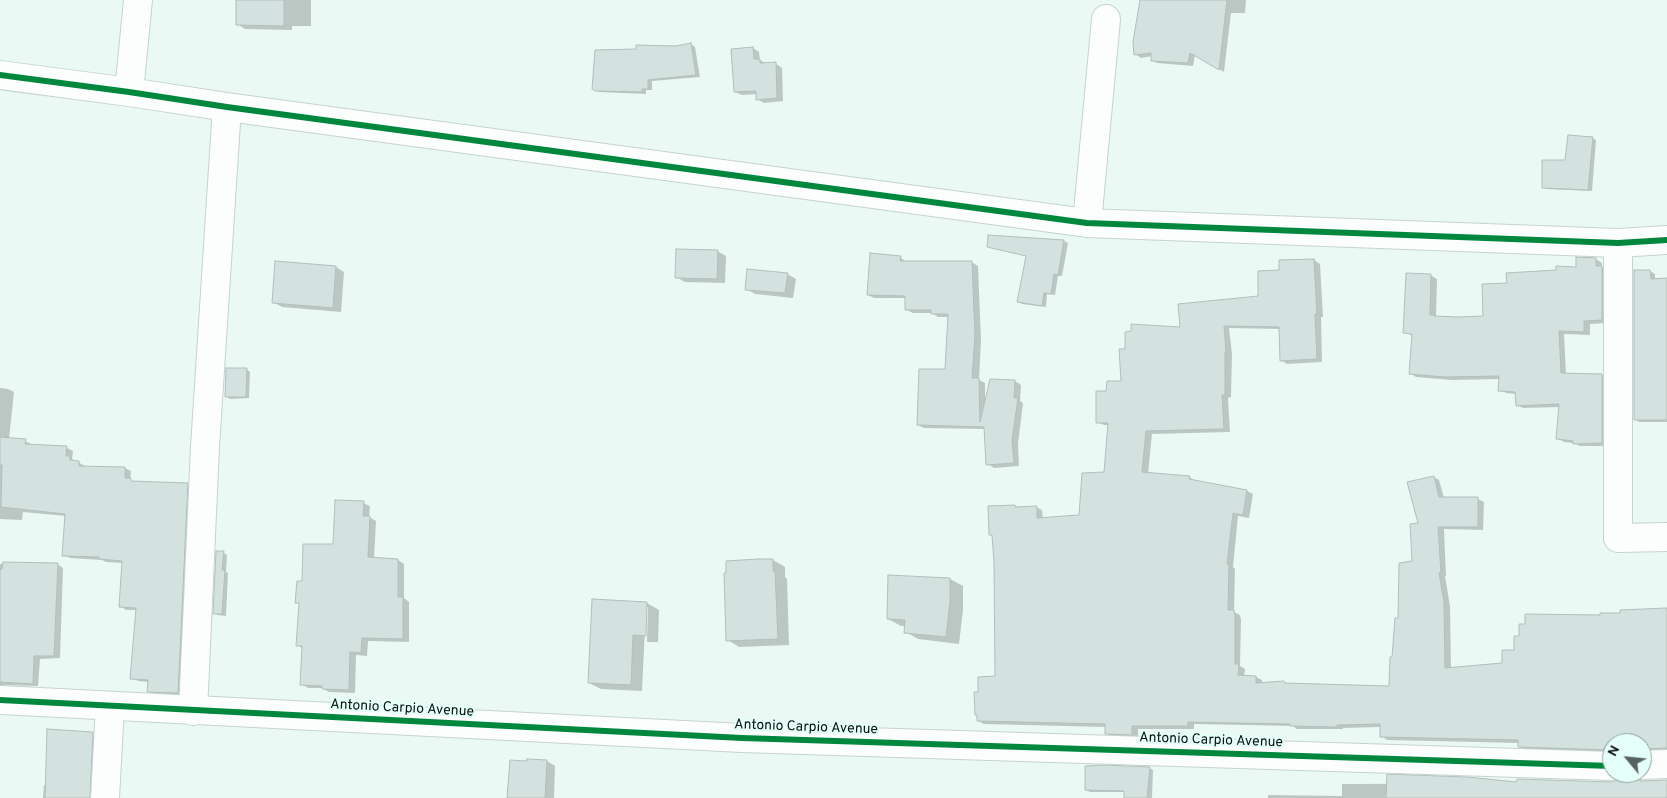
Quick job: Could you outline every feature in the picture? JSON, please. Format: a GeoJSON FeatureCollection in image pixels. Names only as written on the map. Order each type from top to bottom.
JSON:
{"type":"FeatureCollection","features":[{"type":"Feature","properties":{"kind":"street"},"geometry":{"type":"LineString","coordinates":[[129,92],[138,0]]}},
{"type":"Feature","properties":{"kind":"street"},"geometry":{"type":"LineString","coordinates":[[1087,223],[1106,19]]}},
{"type":"Feature","properties":{"kind":"street"},"geometry":{"type":"LineString","coordinates":[[0,75],[1087,223],[1618,243],[1667,240]]}},
{"type":"Feature","properties":{"kind":"street"},"geometry":{"type":"LineString","coordinates":[[193,711],[205,447],[227,107]]}},
{"type":"Feature","properties":{"kind":"street"},"geometry":{"type":"LineString","coordinates":[[1618,243],[1618,538],[1667,537]]}},
{"type":"Feature","properties":{"kind":"street","name":"Antonio Carpio Avenue"},"geometry":{"type":"LineString","coordinates":[[0,700],[742,738],[1602,766]]}},
{"type":"Feature","properties":{"kind":"street"},"geometry":{"type":"LineString","coordinates":[[105,798],[110,706]]}},
{"type":"Feature","properties":{"kind":"street"},"geometry":{"type":"LineString","coordinates":[[1652,765],[1667,764]]}},
{"type":"Feature","properties":{"kind":"building"},"geometry":{"type":"Polygon","coordinates":[[[236,0],[284,0],[284,26],[236,25],[236,0]]]}},
{"type":"Feature","properties":{"kind":"building"},"geometry":{"type":"Polygon","coordinates":[[[1140,0],[1227,0],[1219,70],[1190,53],[1188,63],[1151,61],[1151,53],[1134,55],[1133,42],[1140,0]]]}},
{"type":"Feature","properties":{"kind":"building"},"geometry":{"type":"Polygon","coordinates":[[[691,43],[696,75],[648,80],[648,89],[642,89],[642,92],[595,91],[592,89],[595,50],[636,49],[636,45],[676,46],[691,43]]]}},
{"type":"Feature","properties":{"kind":"building"},"geometry":{"type":"Polygon","coordinates":[[[753,47],[754,59],[760,59],[760,63],[776,62],[777,98],[756,100],[756,91],[734,92],[731,49],[753,47]]]}},
{"type":"Feature","properties":{"kind":"building"},"geometry":{"type":"Polygon","coordinates":[[[1568,135],[1593,137],[1588,190],[1542,188],[1542,160],[1565,160],[1568,135]]]}},
{"type":"Feature","properties":{"kind":"building"},"geometry":{"type":"Polygon","coordinates":[[[988,235],[1064,240],[1058,275],[1054,274],[1051,294],[1044,293],[1042,306],[1017,302],[1026,256],[987,247],[988,235]]]}},
{"type":"Feature","properties":{"kind":"building"},"geometry":{"type":"Polygon","coordinates":[[[676,249],[718,250],[717,279],[675,278],[676,249]]]}},
{"type":"Feature","properties":{"kind":"building"},"geometry":{"type":"Polygon","coordinates":[[[870,253],[901,256],[900,261],[972,261],[975,336],[972,378],[979,378],[980,422],[990,379],[1015,380],[1014,398],[1018,398],[1012,440],[1014,463],[986,465],[984,427],[917,425],[919,369],[945,369],[948,314],[931,314],[931,310],[905,310],[905,296],[867,295],[870,253]]]}},
{"type":"Feature","properties":{"kind":"building"},"geometry":{"type":"Polygon","coordinates":[[[1576,257],[1596,258],[1596,266],[1602,266],[1602,320],[1584,321],[1584,332],[1559,331],[1561,373],[1602,374],[1602,443],[1573,444],[1573,441],[1556,439],[1559,404],[1516,406],[1515,392],[1498,391],[1499,376],[1445,377],[1409,374],[1412,334],[1403,333],[1406,273],[1431,274],[1430,315],[1483,316],[1482,284],[1507,283],[1506,273],[1556,270],[1556,266],[1576,267],[1576,257]]]}},
{"type":"Feature","properties":{"kind":"building"},"geometry":{"type":"Polygon","coordinates":[[[1314,259],[1317,359],[1280,361],[1279,327],[1224,326],[1226,351],[1225,395],[1222,395],[1224,429],[1146,431],[1142,472],[1190,476],[1189,479],[1247,490],[1243,515],[1233,513],[1227,564],[1229,564],[1228,610],[1234,610],[1235,616],[1235,664],[1239,664],[1238,675],[1256,676],[1256,683],[1284,681],[1285,683],[1389,686],[1390,657],[1392,657],[1395,618],[1398,618],[1399,563],[1412,561],[1410,524],[1418,523],[1407,482],[1434,476],[1439,497],[1478,497],[1478,527],[1438,527],[1441,573],[1439,573],[1444,602],[1445,668],[1502,663],[1502,650],[1514,650],[1514,636],[1519,636],[1519,624],[1525,624],[1525,614],[1600,615],[1600,613],[1620,613],[1620,610],[1667,608],[1667,748],[1652,749],[1652,733],[1602,733],[1602,750],[1518,747],[1518,740],[1380,737],[1380,724],[1337,725],[1337,727],[1188,722],[1188,726],[1132,726],[1132,735],[1105,734],[1105,724],[977,721],[974,692],[978,692],[978,677],[995,676],[994,562],[992,535],[989,535],[988,506],[1037,506],[1037,518],[1079,515],[1082,473],[1104,472],[1108,423],[1096,423],[1096,391],[1106,391],[1107,381],[1121,381],[1119,349],[1125,349],[1125,332],[1131,331],[1131,324],[1180,327],[1178,304],[1258,296],[1258,271],[1279,270],[1279,260],[1314,259]]]}},
{"type":"Feature","properties":{"kind":"building"},"geometry":{"type":"Polygon","coordinates":[[[275,261],[336,266],[333,308],[272,303],[275,261]]]}},
{"type":"Feature","properties":{"kind":"building"},"geometry":{"type":"Polygon","coordinates":[[[747,269],[788,273],[785,293],[745,290],[747,269]]]}},
{"type":"Feature","properties":{"kind":"building"},"geometry":{"type":"Polygon","coordinates":[[[1634,270],[1650,270],[1651,279],[1667,278],[1667,420],[1634,420],[1634,270]]]}},
{"type":"Feature","properties":{"kind":"building"},"geometry":{"type":"Polygon","coordinates":[[[226,368],[247,368],[246,397],[225,397],[226,368]]]}},
{"type":"Feature","properties":{"kind":"building"},"geometry":{"type":"Polygon","coordinates":[[[0,437],[26,439],[25,444],[67,446],[66,456],[70,456],[70,460],[79,461],[79,466],[125,467],[125,478],[131,478],[131,481],[188,483],[178,693],[147,692],[148,680],[130,679],[136,608],[119,607],[122,561],[99,559],[99,557],[62,556],[65,514],[1,507],[2,465],[0,465],[0,437]]]}},
{"type":"Feature","properties":{"kind":"building"},"geometry":{"type":"Polygon","coordinates":[[[335,500],[364,501],[363,516],[370,516],[368,557],[398,559],[398,597],[403,597],[403,639],[362,638],[361,653],[350,652],[349,690],[322,689],[322,686],[300,685],[302,646],[296,646],[299,603],[295,603],[297,581],[302,581],[303,544],[333,544],[335,500]]]}},
{"type":"Feature","properties":{"kind":"building"},"geometry":{"type":"Polygon","coordinates":[[[216,551],[224,551],[222,570],[225,570],[222,614],[213,614],[216,551]]]}},
{"type":"Feature","properties":{"kind":"building"},"geometry":{"type":"Polygon","coordinates":[[[773,559],[778,639],[726,641],[724,573],[726,573],[726,561],[773,559]]]}},
{"type":"Feature","properties":{"kind":"building"},"geometry":{"type":"Polygon","coordinates":[[[3,562],[58,563],[54,656],[34,656],[33,684],[0,682],[0,569],[2,569],[3,562]]]}},
{"type":"Feature","properties":{"kind":"building"},"geometry":{"type":"Polygon","coordinates":[[[888,575],[950,578],[950,602],[946,637],[904,633],[905,620],[887,619],[888,575]]]}},
{"type":"Feature","properties":{"kind":"building"},"geometry":{"type":"Polygon","coordinates":[[[592,599],[647,602],[646,636],[633,635],[631,685],[588,683],[592,599]]]}},
{"type":"Feature","properties":{"kind":"building"},"geometry":{"type":"Polygon","coordinates":[[[47,729],[93,732],[90,798],[45,798],[47,729]]]}},
{"type":"Feature","properties":{"kind":"building"},"geometry":{"type":"Polygon","coordinates":[[[527,759],[547,760],[545,798],[507,798],[510,760],[527,761],[527,759]]]}},
{"type":"Feature","properties":{"kind":"building"},"geometry":{"type":"Polygon","coordinates":[[[1085,766],[1150,767],[1147,798],[1124,798],[1124,791],[1085,790],[1085,766]]]}},
{"type":"Feature","properties":{"kind":"building"},"geometry":{"type":"Polygon","coordinates":[[[1387,774],[1468,777],[1516,782],[1517,779],[1602,783],[1652,783],[1652,781],[1667,780],[1667,798],[1386,798],[1387,774]]]}},
{"type":"Feature","properties":{"kind":"cycle path"},"geometry":{"type":"LineString","coordinates":[[0,75],[1087,223],[1618,243],[1667,240]]}},
{"type":"Feature","properties":{"kind":"cycle path"},"geometry":{"type":"LineString","coordinates":[[0,700],[742,738],[1602,766]]}}]}
